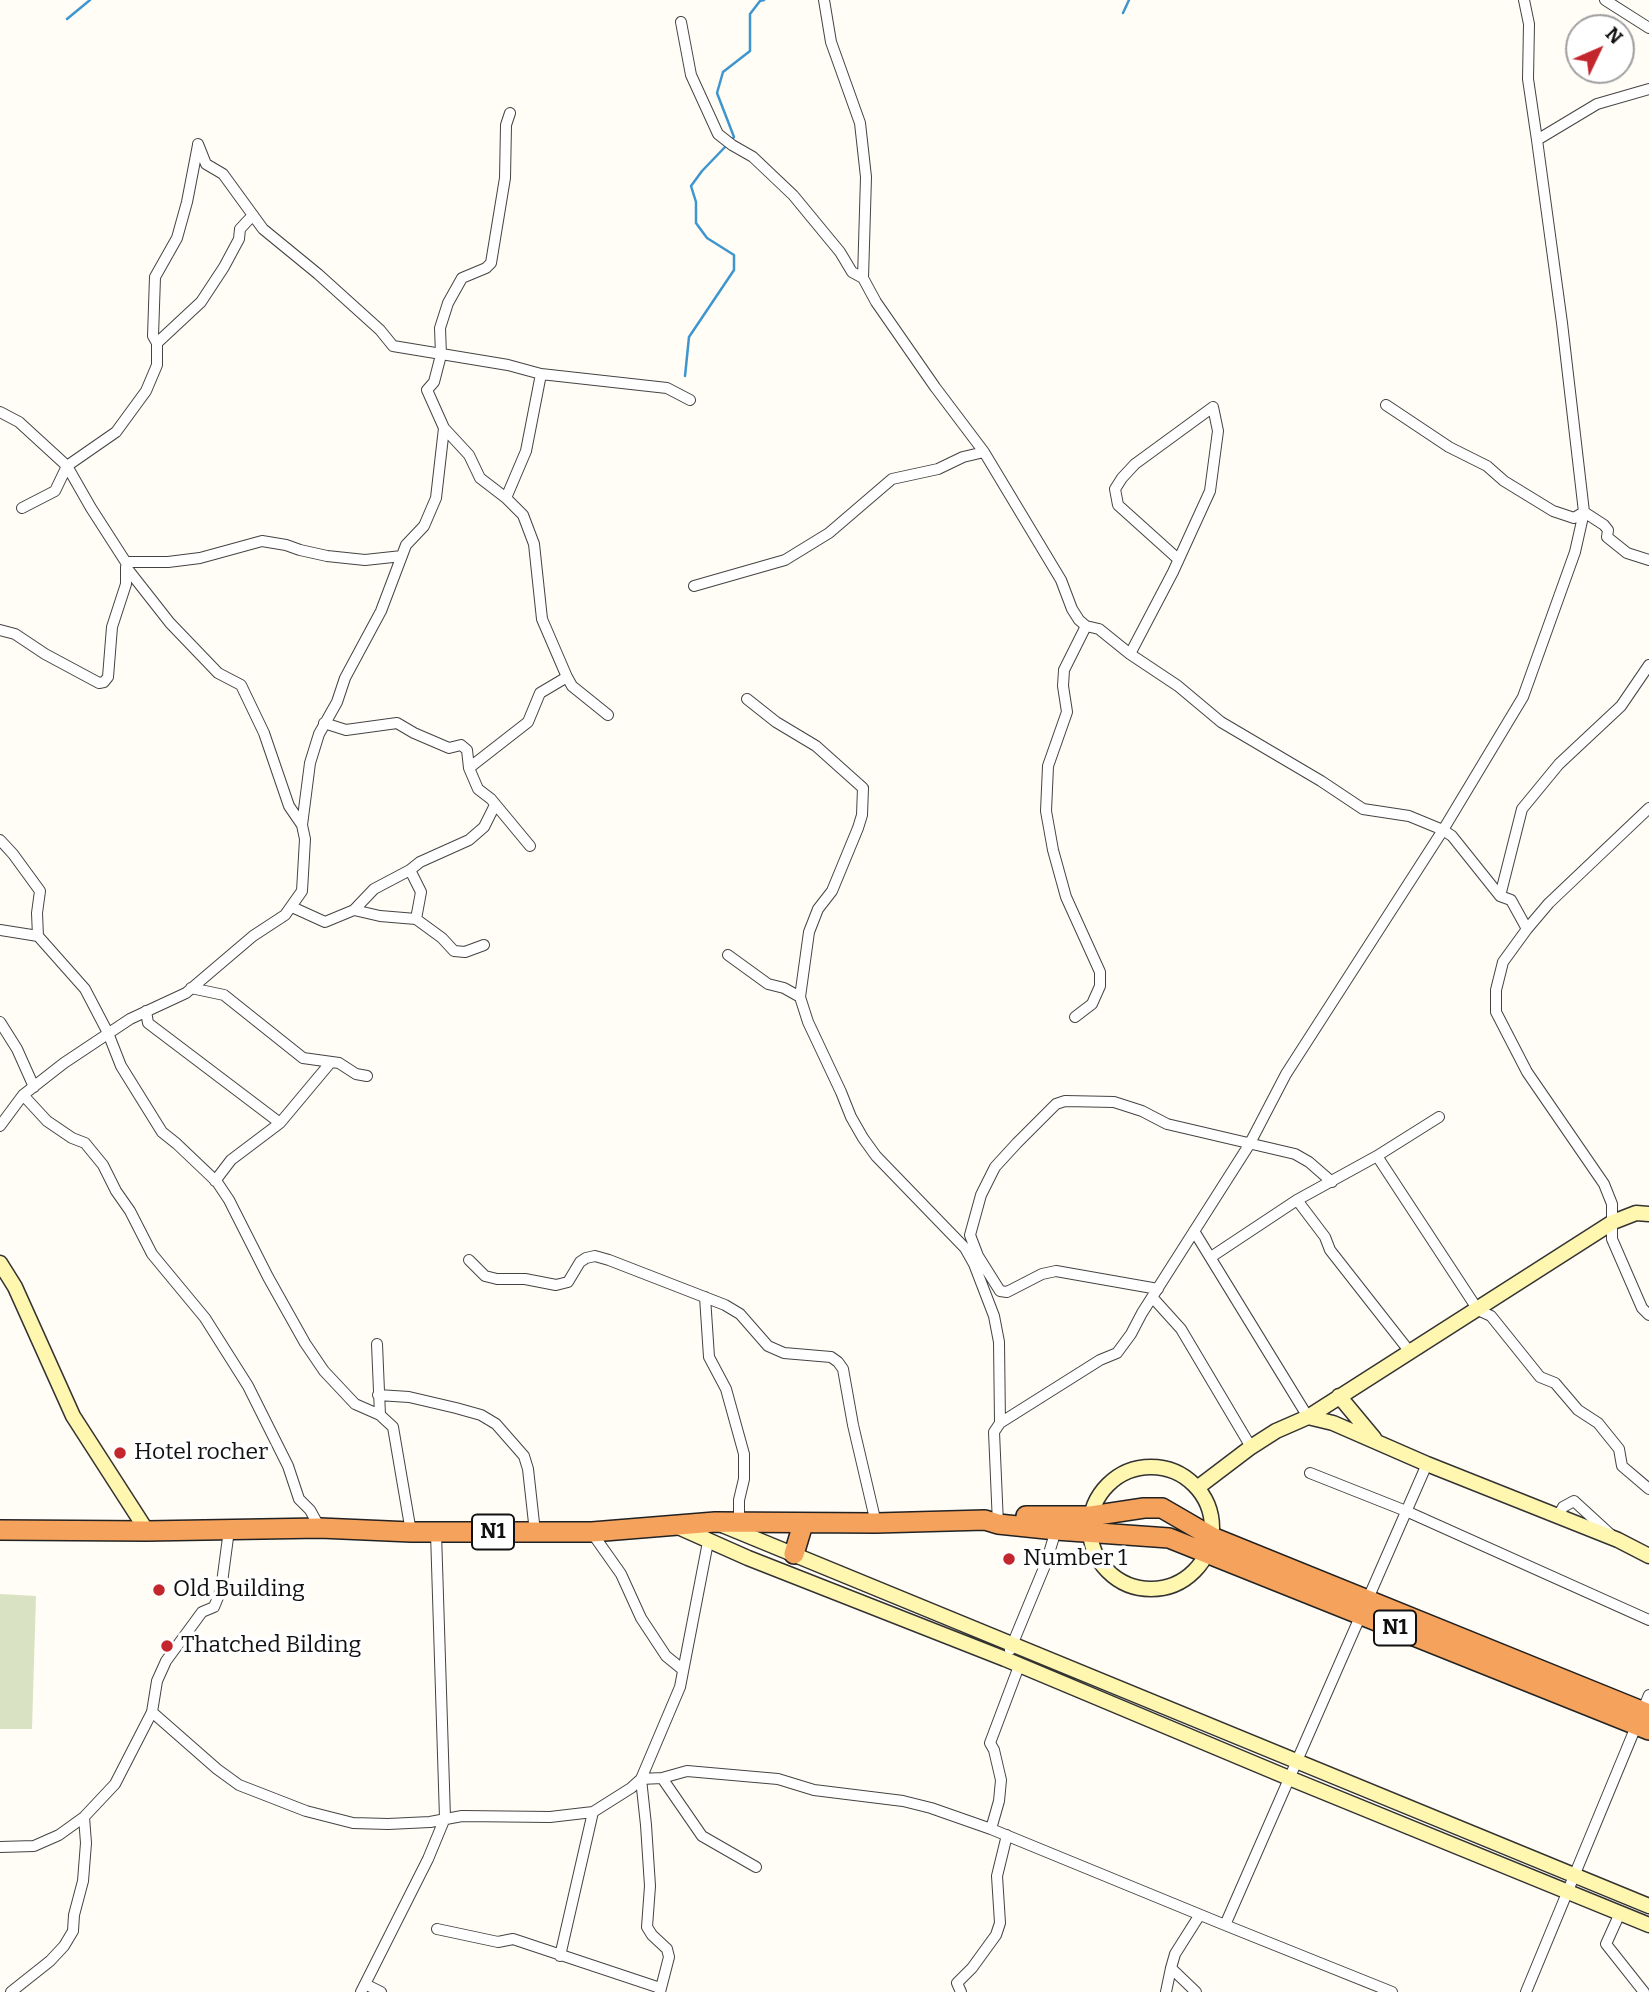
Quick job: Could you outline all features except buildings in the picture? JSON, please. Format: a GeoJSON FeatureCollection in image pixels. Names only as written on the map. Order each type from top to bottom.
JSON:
{"type":"FeatureCollection","features":[{"type":"Feature","properties":{"kind":"highway","name":"N1"},"geometry":{"type":"LineString","coordinates":[[994,1520],[1056,1530],[1091,1524],[1144,1508],[1162,1508],[1176,1515],[1209,1544]]}},
{"type":"Feature","properties":{"kind":"highway"},"geometry":{"type":"LineString","coordinates":[[1139,1534],[1144,1508]]}},
{"type":"Feature","properties":{"kind":"highway"},"geometry":{"type":"LineString","coordinates":[[1169,1538],[1176,1515]]}},
{"type":"Feature","properties":{"kind":"highway","name":"N1"},"geometry":{"type":"LineString","coordinates":[[0,1530],[320,1528],[436,1533],[592,1532],[708,1522],[876,1524],[994,1520],[1091,1524],[1209,1544],[1645,1715]]}},
{"type":"Feature","properties":{"kind":"highway"},"geometry":{"type":"LineString","coordinates":[[794,1554],[803,1524]]}},
{"type":"Feature","properties":{"kind":"street"},"geometry":{"type":"LineString","coordinates":[[824,0],[831,42],[860,124],[866,177],[863,278],[876,302],[935,387],[984,452],[1061,580],[1075,614],[1086,626],[1099,629],[1130,654],[1178,686],[1221,722],[1363,809],[1409,816],[1452,836],[1500,896],[1511,900],[1527,929]]}},
{"type":"Feature","properties":{"kind":"street"},"geometry":{"type":"LineString","coordinates":[[994,1520],[995,1432],[1000,1423],[1100,1360],[1117,1353],[1156,1294],[1249,1144],[1286,1074],[1443,830],[1523,696],[1575,552],[1584,512],[1562,323],[1528,79],[1529,24],[1524,0]]}},
{"type":"Feature","properties":{"kind":"street"},"geometry":{"type":"LineString","coordinates":[[1605,0],[1649,28]]}},
{"type":"Feature","properties":{"kind":"street"},"geometry":{"type":"LineString","coordinates":[[681,22],[691,75],[718,134],[753,157],[793,195],[840,252],[852,272],[863,278]]}},
{"type":"Feature","properties":{"kind":"street"},"geometry":{"type":"LineString","coordinates":[[1537,139],[1597,104],[1649,89]]}},
{"type":"Feature","properties":{"kind":"street"},"geometry":{"type":"LineString","coordinates":[[510,113],[506,125],[505,178],[491,263],[459,282],[440,325],[442,355],[434,382],[427,390],[444,428],[469,455],[480,478],[523,515],[533,539],[542,619],[572,686],[608,715]]}},
{"type":"Feature","properties":{"kind":"street"},"geometry":{"type":"LineString","coordinates":[[22,508],[55,491],[67,466],[116,432],[146,391],[157,365],[157,343],[153,336],[154,283],[158,269],[177,237],[198,144],[206,164],[223,174],[263,229],[318,274],[380,330],[393,346],[508,365],[541,374],[667,388],[690,400]]}},
{"type":"Feature","properties":{"kind":"street"},"geometry":{"type":"LineString","coordinates":[[157,343],[201,302],[225,267],[239,239],[240,229],[253,215]]}},
{"type":"Feature","properties":{"kind":"street"},"geometry":{"type":"LineString","coordinates":[[506,498],[526,451],[541,374]]}},
{"type":"Feature","properties":{"kind":"street"},"geometry":{"type":"LineString","coordinates":[[1386,405],[1449,447],[1487,466],[1504,481],[1553,511],[1574,518],[1584,512]]}},
{"type":"Feature","properties":{"kind":"street"},"geometry":{"type":"LineString","coordinates":[[1130,654],[1178,559],[1210,491],[1218,431],[1213,407],[1135,464],[1115,489],[1118,505],[1178,559]]}},
{"type":"Feature","properties":{"kind":"street"},"geometry":{"type":"LineString","coordinates":[[0,412],[19,422],[67,466],[90,508],[155,607],[218,673],[241,685],[264,733],[289,806],[302,825]]}},
{"type":"Feature","properties":{"kind":"street"},"geometry":{"type":"LineString","coordinates":[[0,1126],[23,1095],[108,1033],[146,1011],[183,996],[253,936],[285,915],[292,907],[302,891],[305,839],[302,825],[310,763],[324,723],[337,702],[345,678],[381,611],[406,545],[426,522],[436,498],[444,428]]}},
{"type":"Feature","properties":{"kind":"street"},"geometry":{"type":"LineString","coordinates":[[694,586],[785,560],[829,533],[892,479],[938,469],[963,457],[984,452]]}},
{"type":"Feature","properties":{"kind":"street"},"geometry":{"type":"LineString","coordinates":[[1584,512],[1604,525],[1608,530],[1607,537],[1627,553],[1649,560]]}},
{"type":"Feature","properties":{"kind":"street"},"geometry":{"type":"LineString","coordinates":[[127,565],[200,558],[262,541],[327,556],[365,560],[402,556]]}},
{"type":"Feature","properties":{"kind":"street"},"geometry":{"type":"LineString","coordinates":[[0,630],[16,634],[45,654],[99,684],[104,682],[108,677],[112,627],[126,584],[127,565]]}},
{"type":"Feature","properties":{"kind":"street"},"geometry":{"type":"LineString","coordinates":[[1075,1017],[1092,1004],[1100,986],[1100,972],[1066,897],[1046,811],[1048,766],[1067,712],[1063,686],[1064,670],[1086,626]]}},
{"type":"Feature","properties":{"kind":"street"},"geometry":{"type":"LineString","coordinates":[[1500,896],[1522,809],[1559,764],[1621,706],[1649,665]]}},
{"type":"Feature","properties":{"kind":"street"},"geometry":{"type":"LineString","coordinates":[[469,768],[528,722],[540,693],[567,677]]}},
{"type":"Feature","properties":{"kind":"street"},"geometry":{"type":"LineString","coordinates":[[747,699],[776,722],[816,746],[863,788],[862,815],[858,828],[832,891],[818,909],[809,932],[800,997],[808,1022],[863,1138],[894,1175],[965,1248],[974,1264],[994,1316],[999,1342],[1000,1423]]}},
{"type":"Feature","properties":{"kind":"street"},"geometry":{"type":"LineString","coordinates":[[324,723],[346,730],[397,723],[449,748],[461,745],[467,750],[469,768],[478,789],[530,846]]}},
{"type":"Feature","properties":{"kind":"street"},"geometry":{"type":"LineString","coordinates":[[292,907],[325,922],[354,910],[374,889],[420,862],[470,841],[484,827],[495,805]]}},
{"type":"Feature","properties":{"kind":"street"},"geometry":{"type":"LineString","coordinates":[[1649,808],[1549,903],[1527,929],[1503,961],[1496,990],[1496,1012],[1527,1072],[1604,1184],[1612,1204],[1612,1239],[1642,1308],[1649,1315]]}},
{"type":"Feature","properties":{"kind":"street"},"geometry":{"type":"LineString","coordinates":[[0,841],[40,891],[38,936],[85,989],[108,1033],[121,1066],[162,1132],[177,1143],[215,1181],[229,1200],[268,1277],[324,1371],[355,1404],[386,1419],[396,1433],[411,1532]]}},
{"type":"Feature","properties":{"kind":"street"},"geometry":{"type":"LineString","coordinates":[[410,870],[421,892],[415,919]]}},
{"type":"Feature","properties":{"kind":"street"},"geometry":{"type":"LineString","coordinates":[[354,910],[380,916],[415,919],[442,938],[454,951],[466,952],[484,945]]}},
{"type":"Feature","properties":{"kind":"street"},"geometry":{"type":"LineString","coordinates":[[0,930],[38,936]]}},
{"type":"Feature","properties":{"kind":"street"},"geometry":{"type":"LineString","coordinates":[[728,955],[768,984],[784,988],[800,997]]}},
{"type":"Feature","properties":{"kind":"street"},"geometry":{"type":"LineString","coordinates":[[191,988],[224,995],[303,1058],[343,1064],[356,1074],[367,1076]]}},
{"type":"Feature","properties":{"kind":"street"},"geometry":{"type":"LineString","coordinates":[[146,1011],[148,1023],[280,1123]]}},
{"type":"Feature","properties":{"kind":"street"},"geometry":{"type":"LineString","coordinates":[[0,1022],[17,1049],[34,1087]]}},
{"type":"Feature","properties":{"kind":"street"},"geometry":{"type":"LineString","coordinates":[[215,1181],[231,1160],[280,1123],[331,1062]]}},
{"type":"Feature","properties":{"kind":"street"},"geometry":{"type":"LineString","coordinates":[[23,1095],[47,1121],[72,1138],[85,1143],[103,1165],[152,1254],[205,1318],[243,1378],[288,1466],[299,1499],[310,1510],[320,1528]]}},
{"type":"Feature","properties":{"kind":"street"},"geometry":{"type":"LineString","coordinates":[[1251,1447],[1181,1329],[1156,1294],[1056,1271],[1042,1274],[1014,1290],[1000,1291],[978,1256],[970,1235],[981,1195],[995,1167],[1056,1104],[1065,1101],[1114,1102],[1142,1111],[1167,1124],[1295,1154],[1332,1182]]}},
{"type":"Feature","properties":{"kind":"street"},"geometry":{"type":"LineString","coordinates":[[1211,1257],[1297,1200],[1377,1156],[1439,1117]]}},
{"type":"Feature","properties":{"kind":"street"},"geometry":{"type":"LineString","coordinates":[[1377,1156],[1478,1310],[1491,1316],[1540,1377],[1555,1383],[1578,1410],[1598,1423],[1619,1449],[1622,1466],[1649,1489]]}},
{"type":"Feature","properties":{"kind":"street"},"geometry":{"type":"LineString","coordinates":[[1297,1200],[1325,1237],[1329,1250],[1410,1353]]}},
{"type":"Feature","properties":{"kind":"street"},"geometry":{"type":"LineString","coordinates":[[1197,1488],[1276,1431],[1308,1417],[1613,1222],[1642,1214],[1649,1203]]}},
{"type":"Feature","properties":{"kind":"street"},"geometry":{"type":"LineString","coordinates":[[1194,1231],[1308,1417],[1333,1423],[1427,1464],[1618,1540],[1649,1556]]}},
{"type":"Feature","properties":{"kind":"street"},"geometry":{"type":"LineString","coordinates":[[469,1260],[485,1276],[556,1285],[568,1282],[580,1262],[595,1256],[634,1268],[740,1314],[768,1346],[784,1353],[831,1357],[843,1369],[876,1524]]}},
{"type":"Feature","properties":{"kind":"street"},"geometry":{"type":"LineString","coordinates":[[0,1263],[15,1287],[74,1416],[148,1531]]}},
{"type":"Feature","properties":{"kind":"street"},"geometry":{"type":"LineString","coordinates":[[705,1297],[709,1357],[726,1389],[744,1454],[739,1523]]}},
{"type":"Feature","properties":{"kind":"street"},"geometry":{"type":"LineString","coordinates":[[377,1344],[380,1415]]}},
{"type":"Feature","properties":{"kind":"street"},"geometry":{"type":"LineString","coordinates":[[378,1395],[409,1396],[481,1415],[496,1424],[524,1456],[535,1532]]}},
{"type":"Feature","properties":{"kind":"street"},"geometry":{"type":"LineString","coordinates":[[1339,1396],[1377,1442]]}},
{"type":"Feature","properties":{"kind":"street"},"geometry":{"type":"LineString","coordinates":[[1225,1925],[1427,1464]]}},
{"type":"Feature","properties":{"kind":"street"},"geometry":{"type":"LineString","coordinates":[[1134,1469],[1168,1469],[1184,1476],[1197,1488],[1209,1508],[1209,1544],[1197,1568],[1186,1578],[1174,1585],[1147,1589],[1121,1580],[1110,1572],[1094,1549],[1091,1524],[1096,1503],[1105,1488],[1118,1477],[1134,1469]]}},
{"type":"Feature","properties":{"kind":"street"},"geometry":{"type":"LineString","coordinates":[[1310,1473],[1406,1511],[1649,1620]]}},
{"type":"Feature","properties":{"kind":"street"},"geometry":{"type":"LineString","coordinates":[[1558,1517],[1563,1507],[1574,1501],[1618,1540]]}},
{"type":"Feature","properties":{"kind":"street"},"geometry":{"type":"LineString","coordinates":[[152,1712],[239,1785],[271,1799],[353,1824],[418,1824],[462,1816],[550,1817],[593,1812],[611,1802],[640,1779],[680,1687],[708,1542],[708,1522],[794,1554],[1296,1763],[1649,1906]]}},
{"type":"Feature","properties":{"kind":"street"},"geometry":{"type":"LineString","coordinates":[[672,1524],[708,1542],[1012,1663],[1649,1925]]}},
{"type":"Feature","properties":{"kind":"street"},"geometry":{"type":"LineString","coordinates":[[0,1847],[34,1846],[58,1835],[84,1816],[115,1784],[152,1712],[158,1681],[166,1661],[189,1627],[202,1612],[214,1607],[218,1599],[229,1530]]}},
{"type":"Feature","properties":{"kind":"street"},"geometry":{"type":"LineString","coordinates":[[990,1829],[999,1801],[1001,1780],[990,1743],[1012,1663],[1012,1645],[1046,1563],[1056,1530]]}},
{"type":"Feature","properties":{"kind":"street"},"geometry":{"type":"LineString","coordinates":[[592,1532],[621,1574],[641,1618],[666,1656],[682,1669]]}},
{"type":"Feature","properties":{"kind":"street"},"geometry":{"type":"LineString","coordinates":[[381,1992],[363,1988],[428,1859],[445,1818],[436,1533]]}},
{"type":"Feature","properties":{"kind":"street"},"geometry":{"type":"LineString","coordinates":[[957,1642],[964,1626]]}},
{"type":"Feature","properties":{"kind":"street"},"geometry":{"type":"LineString","coordinates":[[1089,1695],[1095,1679]]}},
{"type":"Feature","properties":{"kind":"street"},"geometry":{"type":"LineString","coordinates":[[1525,1992],[1645,1715]]}},
{"type":"Feature","properties":{"kind":"street"},"geometry":{"type":"LineString","coordinates":[[1193,1738],[1198,1721]]}},
{"type":"Feature","properties":{"kind":"street"},"geometry":{"type":"LineString","coordinates":[[640,1779],[662,1778],[687,1771],[778,1779],[814,1790],[903,1801],[931,1808],[1007,1835],[1199,1916],[1392,1992]]}},
{"type":"Feature","properties":{"kind":"street"},"geometry":{"type":"LineString","coordinates":[[662,1778],[702,1836],[756,1867]]}},
{"type":"Feature","properties":{"kind":"street"},"geometry":{"type":"LineString","coordinates":[[437,1929],[498,1942],[513,1939],[660,1990],[669,1957],[667,1949],[652,1935],[648,1927],[650,1886],[640,1779]]}},
{"type":"Feature","properties":{"kind":"street"},"geometry":{"type":"LineString","coordinates":[[560,1956],[593,1812]]}},
{"type":"Feature","properties":{"kind":"street"},"geometry":{"type":"LineString","coordinates":[[11,1992],[50,1961],[73,1931],[74,1915],[83,1881],[86,1843],[84,1816]]}},
{"type":"Feature","properties":{"kind":"street"},"geometry":{"type":"LineString","coordinates":[[961,1992],[957,1983],[972,1968],[996,1935],[1000,1923],[997,1876],[1007,1835]]}},
{"type":"Feature","properties":{"kind":"street"},"geometry":{"type":"LineString","coordinates":[[1620,1913],[1606,1944],[1644,1992]]}},
{"type":"Feature","properties":{"kind":"street"},"geometry":{"type":"LineString","coordinates":[[1166,1992],[1175,1954],[1199,1916]]}},
{"type":"Feature","properties":{"kind":"street"},"geometry":{"type":"LineString","coordinates":[[1171,1968],[1196,1992]]}},
{"type":"Feature","properties":{"kind":"green space"},"geometry":{"type":"Polygon","coordinates":[[[0,1594],[36,1596],[32,1729],[0,1729],[0,1594]]]}},
{"type":"Feature","properties":{"kind":"waterway"},"geometry":{"type":"LineString","coordinates":[[67,19],[90,0]]}},
{"type":"Feature","properties":{"kind":"waterway"},"geometry":{"type":"LineString","coordinates":[[731,141],[734,137],[717,93],[723,72],[750,51],[750,14],[760,1],[764,0]]}},
{"type":"Feature","properties":{"kind":"waterway"},"geometry":{"type":"LineString","coordinates":[[1123,13],[1129,0]]}},
{"type":"Feature","properties":{"kind":"waterway"},"geometry":{"type":"LineString","coordinates":[[685,376],[689,337],[734,270],[734,255],[707,238],[696,223],[696,202],[691,186],[726,146]]}},
{"type":"Feature","properties":{"kind":"place","name":"Hotel rocher"},"geometry":{"type":"Point","coordinates":[120,1453]}},
{"type":"Feature","properties":{"kind":"place","name":"Number 1"},"geometry":{"type":"Point","coordinates":[1009,1559]}},
{"type":"Feature","properties":{"kind":"place","name":"Old Building"},"geometry":{"type":"Point","coordinates":[159,1590]}},
{"type":"Feature","properties":{"kind":"place","name":"Thatched Bilding"},"geometry":{"type":"Point","coordinates":[167,1646]}}]}
